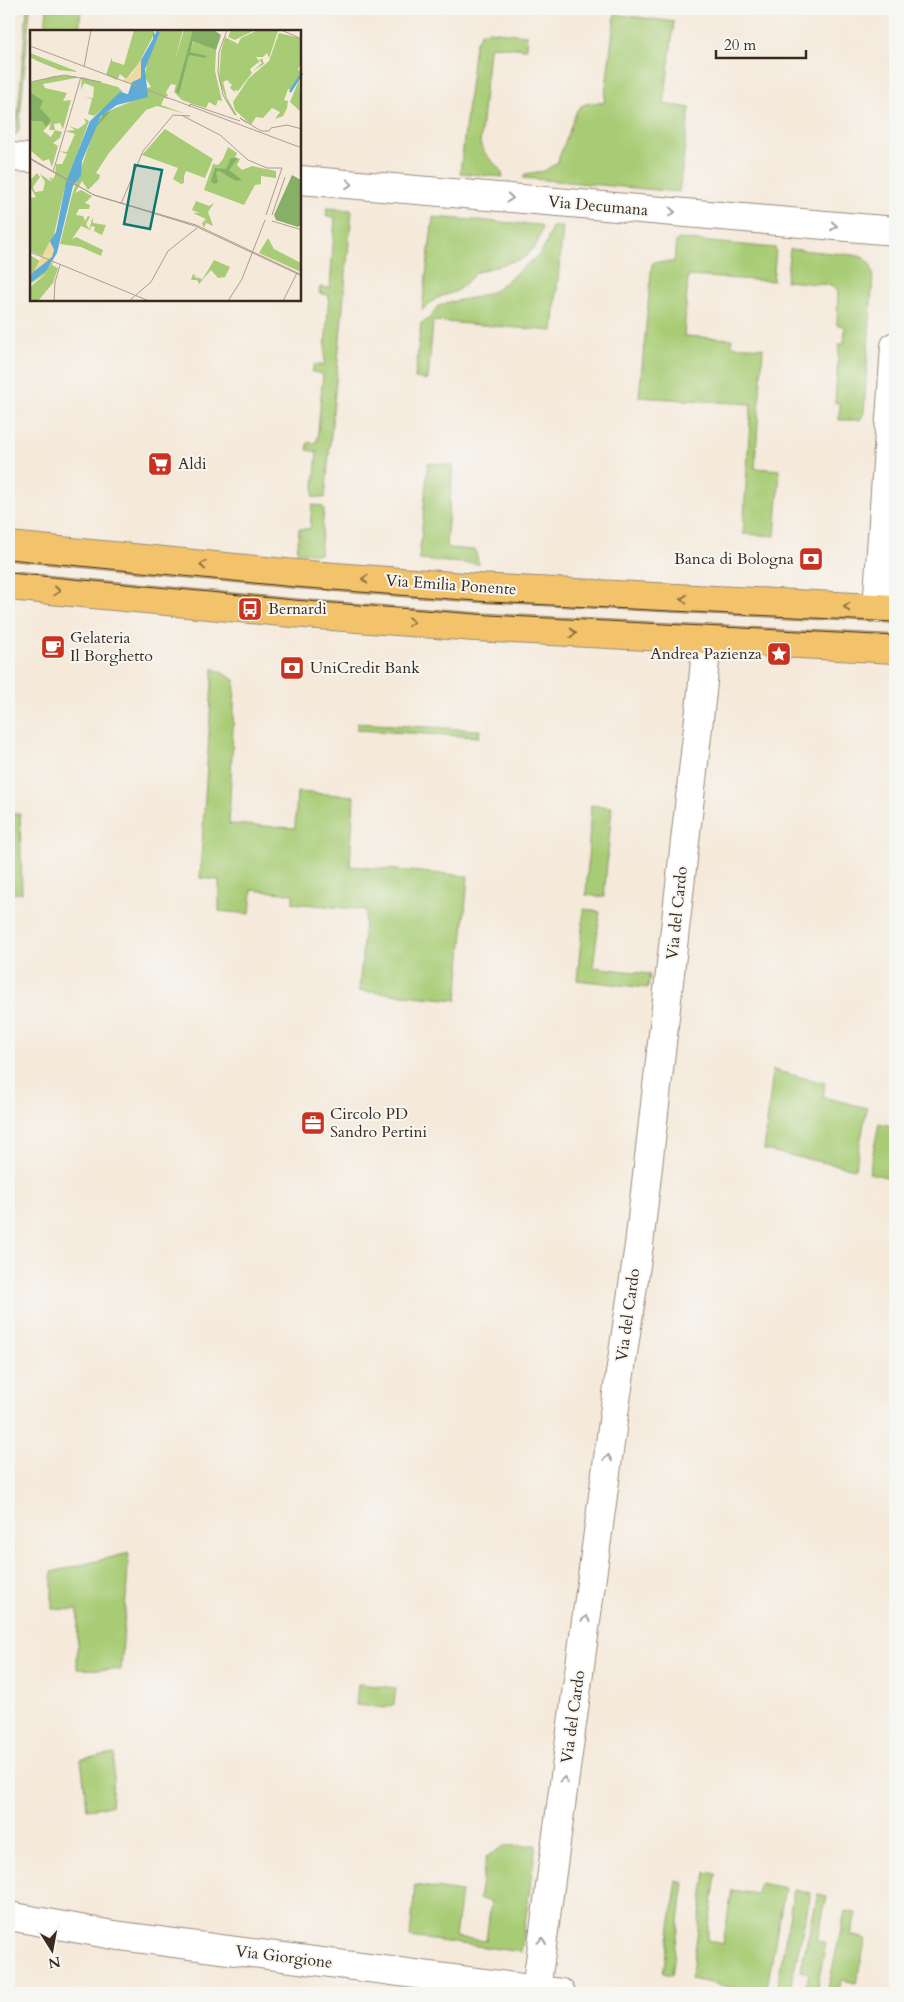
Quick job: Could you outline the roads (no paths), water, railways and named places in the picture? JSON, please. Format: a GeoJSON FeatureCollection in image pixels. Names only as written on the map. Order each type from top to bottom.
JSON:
{"type":"FeatureCollection","features":[{"type":"Feature","properties":{"kind":"main road","name":"Via Emilia Ponente"},"geometry":{"type":"LineString","coordinates":[[9,546],[296,574],[478,588],[886,609]]}},
{"type":"Feature","properties":{"kind":"main road"},"geometry":{"type":"LineString","coordinates":[[9,586],[475,628],[895,649]]}},
{"type":"Feature","properties":{"kind":"street"},"geometry":{"type":"LineString","coordinates":[[9,157],[30,158]]}},
{"type":"Feature","properties":{"kind":"street","name":"Via Decumana"},"geometry":{"type":"LineString","coordinates":[[301,180],[895,231]]}},
{"type":"Feature","properties":{"kind":"street"},"geometry":{"type":"LineString","coordinates":[[886,609],[895,346]]}},
{"type":"Feature","properties":{"kind":"street","name":"Via del Cardo"},"geometry":{"type":"LineString","coordinates":[[548,1991],[614,1414],[640,1235],[707,639]]}},
{"type":"Feature","properties":{"kind":"street","name":"Via Giorgione"},"geometry":{"type":"LineString","coordinates":[[9,1916],[113,1935],[548,1991]]}},
{"type":"Feature","properties":{"kind":"tram line"},"geometry":{"type":"LineString","coordinates":[[9,559],[295,587],[490,602],[895,622]]}},
{"type":"Feature","properties":{"kind":"tram line"},"geometry":{"type":"LineString","coordinates":[[9,573],[293,600],[489,615],[895,636]]}},
{"type":"Feature","properties":{"kind":"place","name":"Aldi"},"geometry":{"type":"Point","coordinates":[160,464]}},
{"type":"Feature","properties":{"kind":"place","name":"Banca di Bologna"},"geometry":{"type":"Point","coordinates":[811,559]}},
{"type":"Feature","properties":{"kind":"place","name":"Bernardi"},"geometry":{"type":"Point","coordinates":[250,609]}},
{"type":"Feature","properties":{"kind":"place","name":"Gelateria Il Borghetto"},"geometry":{"type":"Point","coordinates":[53,647]}},
{"type":"Feature","properties":{"kind":"place","name":"Andrea Pazienza"},"geometry":{"type":"Point","coordinates":[779,654]}},
{"type":"Feature","properties":{"kind":"place","name":"UniCredit Bank"},"geometry":{"type":"Point","coordinates":[292,668]}},
{"type":"Feature","properties":{"kind":"place","name":"Circolo PD Sandro Pertini"},"geometry":{"type":"Point","coordinates":[313,1123]}}]}
